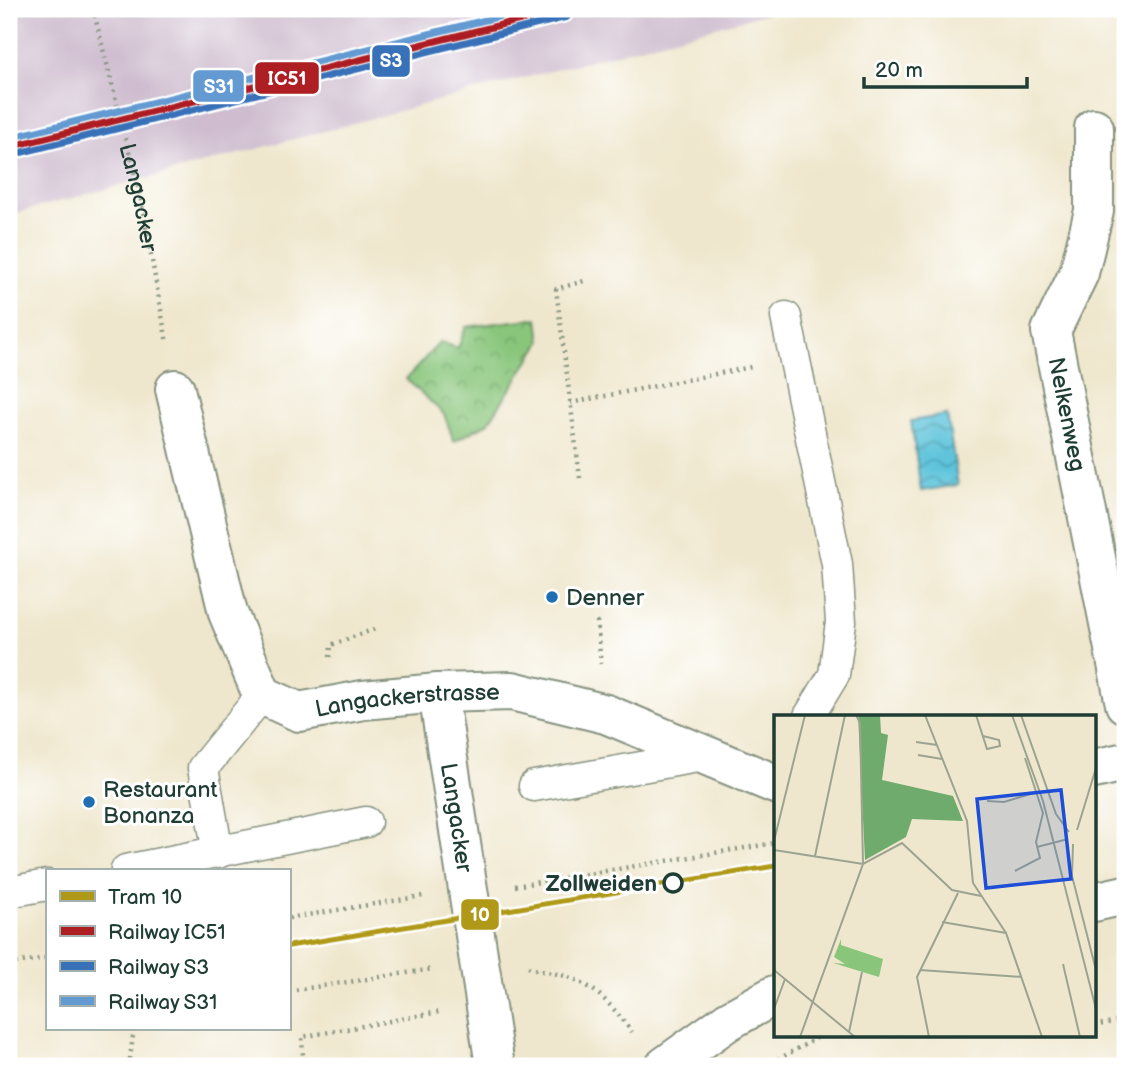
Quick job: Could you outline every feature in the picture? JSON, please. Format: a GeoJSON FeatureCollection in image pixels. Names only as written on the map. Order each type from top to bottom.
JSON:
{"type":"FeatureCollection","features":[{"type":"Feature","properties":{"kind":"street","name":"Nelkenweg"},"geometry":{"type":"LineString","coordinates":[[1094,128],[1094,211],[1079,273],[1051,331],[1125,704]]}},
{"type":"Feature","properties":{"kind":"street"},"geometry":{"type":"LineString","coordinates":[[175,389],[228,612],[262,695]]}},
{"type":"Feature","properties":{"kind":"street","name":"Langackerstrasse"},"geometry":{"type":"LineString","coordinates":[[262,695],[299,712],[363,700],[438,693],[512,691],[554,699],[606,714],[773,779]]}},
{"type":"Feature","properties":{"kind":"street","name":"Langacker"},"geometry":{"type":"LineString","coordinates":[[438,693],[495,1066]]}},
{"type":"Feature","properties":{"kind":"street"},"geometry":{"type":"LineString","coordinates":[[1096,769],[1125,762]]}},
{"type":"Feature","properties":{"kind":"street"},"geometry":{"type":"LineString","coordinates":[[1096,902],[1125,895]]}},
{"type":"Feature","properties":{"kind":"street"},"geometry":{"type":"LineString","coordinates":[[664,1066],[728,1021],[774,996]]}},
{"type":"Feature","properties":{"kind":"lane"},"geometry":{"type":"LineString","coordinates":[[786,317],[837,564],[841,622],[834,675],[810,715]]}},
{"type":"Feature","properties":{"kind":"lane"},"geometry":{"type":"LineString","coordinates":[[218,853],[203,768],[262,695]]}},
{"type":"Feature","properties":{"kind":"lane"},"geometry":{"type":"LineString","coordinates":[[534,786],[709,755]]}},
{"type":"Feature","properties":{"kind":"lane"},"geometry":{"type":"LineString","coordinates":[[131,869],[366,822]]}},
{"type":"Feature","properties":{"kind":"lane"},"geometry":{"type":"LineString","coordinates":[[9,892],[46,885]]}},
{"type":"Feature","properties":{"kind":"path","name":"Langacker"},"geometry":{"type":"LineString","coordinates":[[93,9],[140,195],[175,389]]}},
{"type":"Feature","properties":{"kind":"path"},"geometry":{"type":"LineString","coordinates":[[580,478],[556,289],[584,281]]}},
{"type":"Feature","properties":{"kind":"path"},"geometry":{"type":"LineString","coordinates":[[570,403],[794,356]]}},
{"type":"Feature","properties":{"kind":"path"},"geometry":{"type":"LineString","coordinates":[[504,889],[774,843]]}},
{"type":"Feature","properties":{"kind":"path"},"geometry":{"type":"LineString","coordinates":[[290,918],[433,894]]}},
{"type":"Feature","properties":{"kind":"path"},"geometry":{"type":"LineString","coordinates":[[9,964],[46,958]]}},
{"type":"Feature","properties":{"kind":"path"},"geometry":{"type":"LineString","coordinates":[[310,1066],[303,1057],[302,1037],[485,1003]]}},
{"type":"Feature","properties":{"kind":"path"},"geometry":{"type":"LineString","coordinates":[[1096,1026],[1125,1019]]}},
{"type":"Feature","properties":{"kind":"path"},"geometry":{"type":"LineString","coordinates":[[129,1066],[134,1030]]}},
{"type":"Feature","properties":{"kind":"path"},"geometry":{"type":"LineString","coordinates":[[766,1066],[820,1036]]}},
{"type":"Feature","properties":{"kind":"shaded area"},"geometry":{"type":"Polygon","coordinates":[[[9,9],[783,9],[9,215],[9,9]]]}},
{"type":"Feature","properties":{"kind":"green space"},"geometry":{"type":"Polygon","coordinates":[[[538,318],[541,342],[488,423],[454,441],[444,414],[406,379],[440,342],[458,348],[466,327],[538,318]]]}},
{"type":"Feature","properties":{"kind":"water"},"geometry":{"type":"Polygon","coordinates":[[[947,415],[958,485],[921,491],[911,421],[947,415]]]}},
{"type":"Feature","properties":{"kind":"tram line","name":"10"},"geometry":{"type":"LineString","coordinates":[[290,946],[774,866]]}},
{"type":"Feature","properties":{"kind":"rail line","name":"S31"},"geometry":{"type":"LineString","coordinates":[[9,138],[530,9]]}},
{"type":"Feature","properties":{"kind":"rail line","name":"IC51"},"geometry":{"type":"LineString","coordinates":[[9,147],[565,9]]}},
{"type":"Feature","properties":{"kind":"rail line","name":"S3"},"geometry":{"type":"LineString","coordinates":[[11,155],[567,17]]}},
{"type":"Feature","properties":{"kind":"place","name":"Denner"},"geometry":{"type":"Point","coordinates":[552,597]}},
{"type":"Feature","properties":{"kind":"place","name":"Restaurant Bonanza"},"geometry":{"type":"Point","coordinates":[89,802]}},
{"type":"Feature","properties":{"kind":"place","name":"Zollweiden"},"geometry":{"type":"Point","coordinates":[673,883]}}]}
